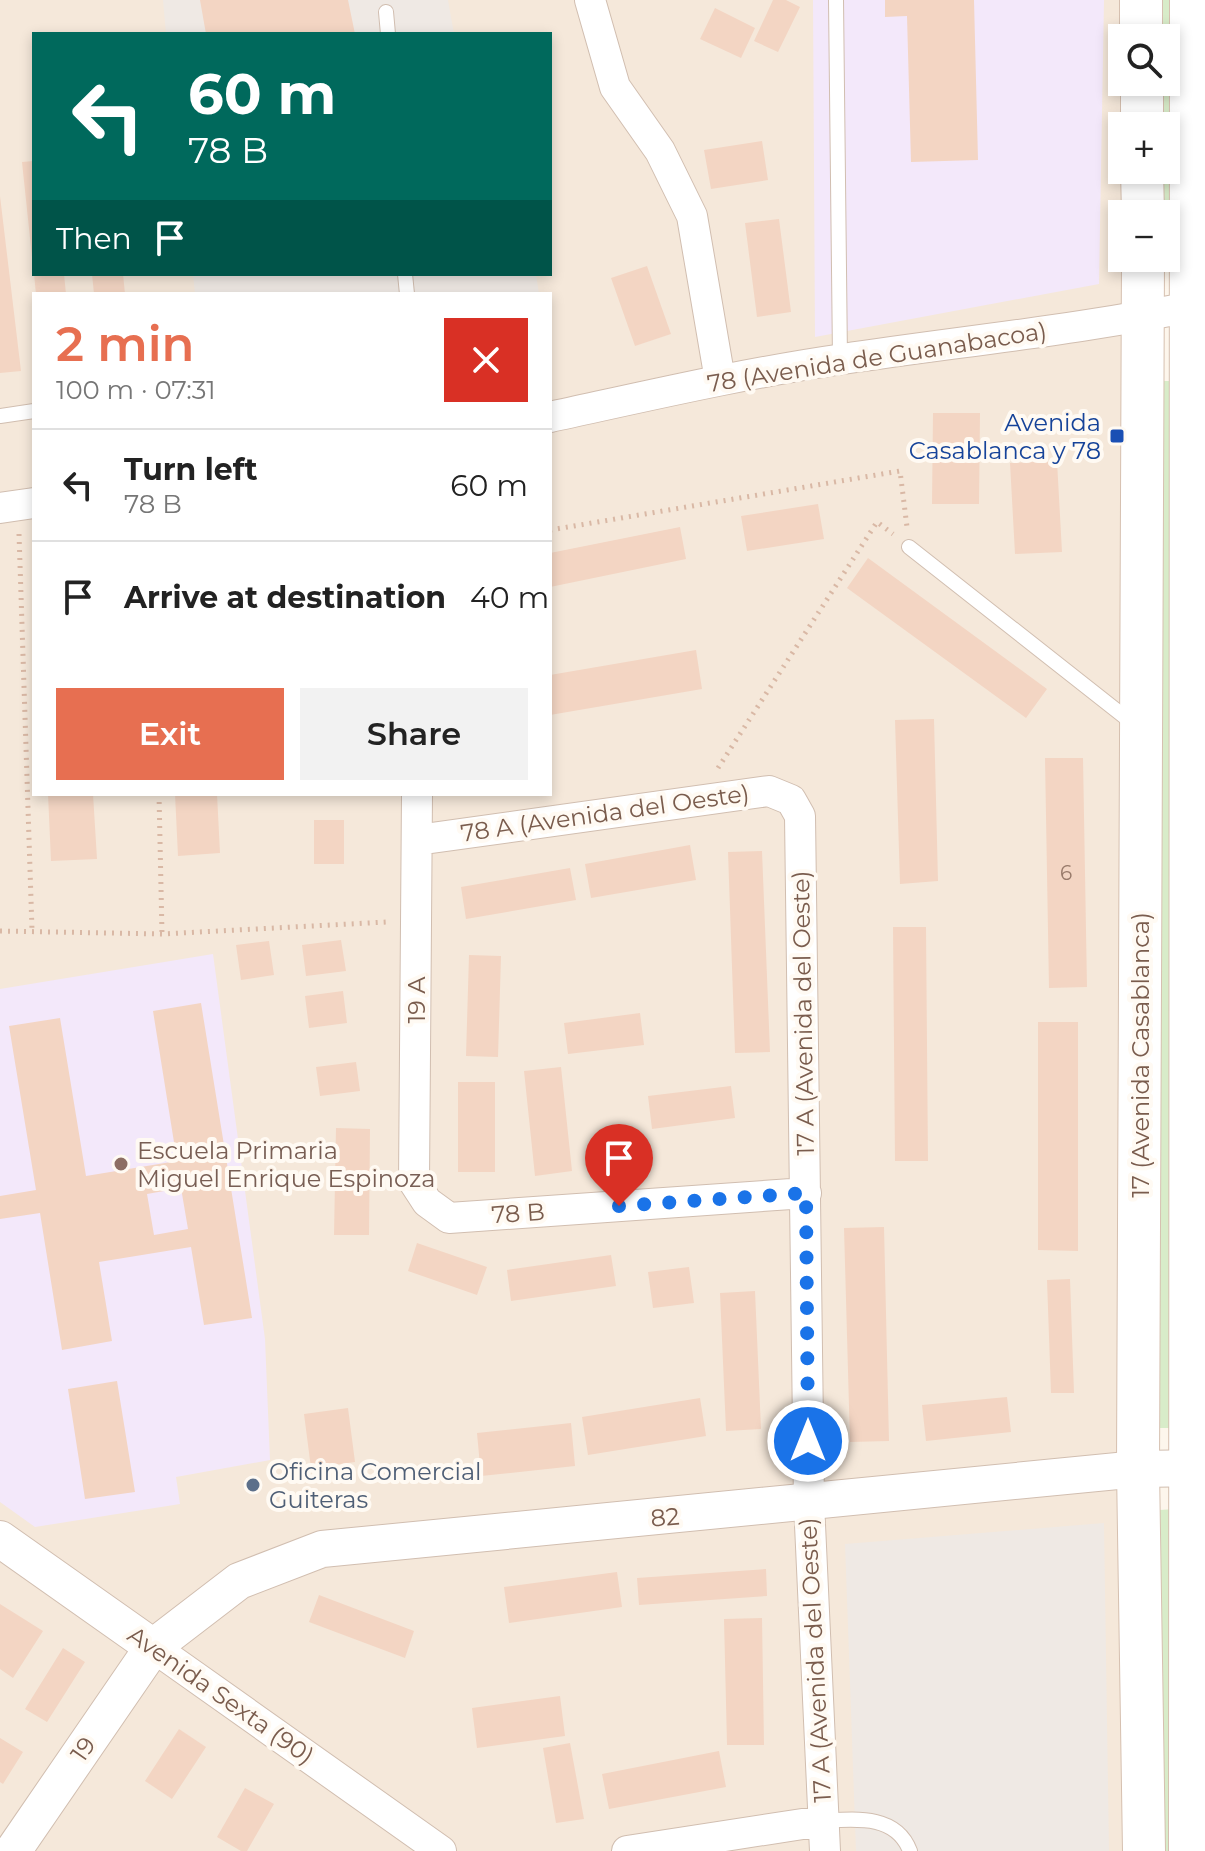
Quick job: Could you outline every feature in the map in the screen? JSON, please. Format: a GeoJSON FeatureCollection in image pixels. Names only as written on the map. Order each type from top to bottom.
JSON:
{"type":"FeatureCollection","features":[{"type":"Feature","properties":{"kind":"main road"},"geometry":{"type":"LineString","coordinates":[[1141,0],[1141,24]]}},
{"type":"Feature","properties":{"kind":"main road","name":"17 (Avenida Casablanca)"},"geometry":{"type":"LineString","coordinates":[[1190,1851],[1198,1468],[1198,305],[1191,0]]}},
{"type":"Feature","properties":{"kind":"main road","name":"17 (Avenida Casablanca)"},"geometry":{"type":"LineString","coordinates":[[1143,272],[1138,1469],[1144,1851]]}},
{"type":"Feature","properties":{"kind":"street"},"geometry":{"type":"LineString","coordinates":[[590,0],[615,87],[660,151],[692,216],[720,380]]}},
{"type":"Feature","properties":{"kind":"street","name":"78 (Avenida de Guanabacoa)"},"geometry":{"type":"LineString","coordinates":[[552,417],[720,380],[840,359],[1143,316],[1198,305]]}},
{"type":"Feature","properties":{"kind":"street","name":"78 A (Avenida del Oeste)"},"geometry":{"type":"LineString","coordinates":[[417,840],[769,791],[791,800]]}},
{"type":"Feature","properties":{"kind":"street","name":"19 A"},"geometry":{"type":"LineString","coordinates":[[417,796],[414,1182],[427,1202]]}},
{"type":"Feature","properties":{"kind":"street","name":"17 A (Avenida del Oeste)"},"geometry":{"type":"LineString","coordinates":[[791,800],[800,816],[809,1503],[825,1851]]}},
{"type":"Feature","properties":{"kind":"street","name":"78 B"},"geometry":{"type":"LineString","coordinates":[[427,1202],[449,1218],[806,1193]]}},
{"type":"Feature","properties":{"kind":"street","name":"82"},"geometry":{"type":"LineString","coordinates":[[153,1647],[239,1581],[322,1549],[1138,1469],[1198,1468]]}},
{"type":"Feature","properties":{"kind":"street","name":"Avenida Sexta (90)"},"geometry":{"type":"LineString","coordinates":[[0,1539],[441,1851]]}},
{"type":"Feature","properties":{"kind":"street","name":"19"},"geometry":{"type":"LineString","coordinates":[[13,1851],[153,1647]]}},
{"type":"Feature","properties":{"kind":"street"},"geometry":{"type":"LineString","coordinates":[[627,1851],[822,1821]]}},
{"type":"Feature","properties":{"kind":"lane"},"geometry":{"type":"LineString","coordinates":[[836,0],[840,359]]}},
{"type":"Feature","properties":{"kind":"lane"},"geometry":{"type":"LineString","coordinates":[[386,12],[388,32]]}},
{"type":"Feature","properties":{"kind":"lane"},"geometry":{"type":"LineString","coordinates":[[0,416],[32,411]]}},
{"type":"Feature","properties":{"kind":"lane"},"geometry":{"type":"LineString","coordinates":[[909,547],[1141,731]]}},
{"type":"Feature","properties":{"kind":"lane"},"geometry":{"type":"LineString","coordinates":[[822,1821],[866,1818],[885,1825],[907,1842],[910,1851]]}},
{"type":"Feature","properties":{"kind":"path"},"geometry":{"type":"LineString","coordinates":[[552,530],[900,471],[909,547]]}},
{"type":"Feature","properties":{"kind":"path"},"geometry":{"type":"LineString","coordinates":[[17,505],[32,930]]}},
{"type":"Feature","properties":{"kind":"path"},"geometry":{"type":"LineString","coordinates":[[698,799],[877,522],[909,547]]}},
{"type":"Feature","properties":{"kind":"path"},"geometry":{"type":"LineString","coordinates":[[159,796],[162,934]]}},
{"type":"Feature","properties":{"kind":"path"},"geometry":{"type":"LineString","coordinates":[[0,931],[162,934],[416,920]]}},
{"type":"Feature","properties":{"kind":"shaded area"},"geometry":{"type":"Polygon","coordinates":[[[0,0],[1141,0],[1129,24],[1108,24],[1108,96],[1122,96],[1122,112],[1108,112],[1108,184],[1122,184],[1122,200],[1108,200],[1108,272],[1122,272],[1144,1851],[0,1851],[0,0]]]}},
{"type":"Feature","properties":{"kind":"shaded area"},"geometry":{"type":"Polygon","coordinates":[[[163,0],[448,0],[454,32],[166,32],[163,0]]]}},
{"type":"Feature","properties":{"kind":"shaded area"},"geometry":{"type":"Polygon","coordinates":[[[813,0],[1104,0],[1099,284],[815,337],[813,0]]]}},
{"type":"Feature","properties":{"kind":"shaded area"},"geometry":{"type":"Polygon","coordinates":[[[193,276],[536,276],[539,292],[195,292],[193,276]]]}},
{"type":"Feature","properties":{"kind":"shaded area","name":"Escuela Primaria Miguel Enrique Espinoza"},"geometry":{"type":"Polygon","coordinates":[[[213,954],[265,1339],[270,1460],[176,1477],[180,1504],[35,1527],[0,1502],[0,989],[213,954]]]}},
{"type":"Feature","properties":{"kind":"shaded area"},"geometry":{"type":"Polygon","coordinates":[[[1104,1523],[1109,1851],[856,1851],[845,1544],[1104,1523]]]}},
{"type":"Feature","properties":{"kind":"green space"},"geometry":{"type":"Polygon","coordinates":[[[1160,0],[1177,0],[1177,24],[1161,24],[1160,0]]]}},
{"type":"Feature","properties":{"kind":"green space"},"geometry":{"type":"Polygon","coordinates":[[[1161,96],[1177,96],[1177,112],[1161,112],[1161,96]]]}},
{"type":"Feature","properties":{"kind":"green space"},"geometry":{"type":"Polygon","coordinates":[[[1162,184],[1178,184],[1178,200],[1163,200],[1162,184]]]}},
{"type":"Feature","properties":{"kind":"green space"},"geometry":{"type":"Polygon","coordinates":[[[1163,381],[1179,381],[1173,1428],[1159,1428],[1163,381]]]}},
{"type":"Feature","properties":{"kind":"green space"},"geometry":{"type":"Polygon","coordinates":[[[1175,1509],[1180,1851],[1162,1851],[1160,1510],[1175,1509]]]}},
{"type":"Feature","properties":{"kind":"building"},"geometry":{"type":"Polygon","coordinates":[[[200,0],[348,0],[355,32],[206,32],[200,0]]]}},
{"type":"Feature","properties":{"kind":"building"},"geometry":{"type":"Polygon","coordinates":[[[773,0],[786,0],[800,7],[778,52],[754,41],[773,0]]]}},
{"type":"Feature","properties":{"kind":"building"},"geometry":{"type":"Polygon","coordinates":[[[885,0],[974,0],[978,160],[911,162],[907,16],[885,17],[885,0]]]}},
{"type":"Feature","properties":{"kind":"building"},"geometry":{"type":"Polygon","coordinates":[[[715,8],[755,28],[741,58],[700,39],[715,8]]]}},
{"type":"Feature","properties":{"kind":"building"},"geometry":{"type":"Polygon","coordinates":[[[762,141],[768,180],[711,189],[704,150],[762,141]]]}},
{"type":"Feature","properties":{"kind":"building"},"geometry":{"type":"Polygon","coordinates":[[[32,161],[32,257],[22,162],[32,161]]]}},
{"type":"Feature","properties":{"kind":"building"},"geometry":{"type":"Polygon","coordinates":[[[0,196],[21,371],[0,373],[0,196]]]}},
{"type":"Feature","properties":{"kind":"building"},"geometry":{"type":"Polygon","coordinates":[[[779,219],[791,312],[757,317],[745,223],[779,219]]]}},
{"type":"Feature","properties":{"kind":"building"},"geometry":{"type":"Polygon","coordinates":[[[647,266],[671,334],[635,346],[611,278],[647,266]]]}},
{"type":"Feature","properties":{"kind":"building"},"geometry":{"type":"Polygon","coordinates":[[[34,276],[64,276],[66,292],[36,292],[34,276]]]}},
{"type":"Feature","properties":{"kind":"building"},"geometry":{"type":"Polygon","coordinates":[[[92,276],[123,276],[125,292],[94,292],[92,276]]]}},
{"type":"Feature","properties":{"kind":"building"},"geometry":{"type":"Polygon","coordinates":[[[933,413],[980,413],[979,504],[932,504],[933,413]]]}},
{"type":"Feature","properties":{"kind":"building"},"geometry":{"type":"Polygon","coordinates":[[[1057,461],[1062,552],[1015,554],[1010,463],[1057,461]]]}},
{"type":"Feature","properties":{"kind":"building"},"geometry":{"type":"Polygon","coordinates":[[[818,504],[824,539],[747,551],[741,516],[818,504]]]}},
{"type":"Feature","properties":{"kind":"building"},"geometry":{"type":"Polygon","coordinates":[[[680,527],[686,559],[552,587],[552,553],[680,527]]]}},
{"type":"Feature","properties":{"kind":"building"},"geometry":{"type":"Polygon","coordinates":[[[868,558],[1047,689],[1026,718],[847,588],[868,558]]]}},
{"type":"Feature","properties":{"kind":"building"},"geometry":{"type":"Polygon","coordinates":[[[696,650],[702,689],[552,715],[552,675],[696,650]]]}},
{"type":"Feature","properties":{"kind":"building"},"geometry":{"type":"Polygon","coordinates":[[[934,719],[938,881],[900,884],[895,720],[934,719]]]}},
{"type":"Feature","properties":{"kind":"building"},"geometry":{"type":"Polygon","coordinates":[[[1045,758],[1083,758],[1087,987],[1049,988],[1045,758]]]}},
{"type":"Feature","properties":{"kind":"building"},"geometry":{"type":"Polygon","coordinates":[[[48,796],[93,796],[97,859],[51,861],[48,796]]]}},
{"type":"Feature","properties":{"kind":"building"},"geometry":{"type":"Polygon","coordinates":[[[175,796],[217,796],[220,853],[178,856],[175,796]]]}},
{"type":"Feature","properties":{"kind":"building"},"geometry":{"type":"Polygon","coordinates":[[[314,820],[344,820],[344,864],[314,864],[314,820]]]}},
{"type":"Feature","properties":{"kind":"building"},"geometry":{"type":"Polygon","coordinates":[[[690,845],[696,880],[591,898],[585,864],[690,845]]]}},
{"type":"Feature","properties":{"kind":"building"},"geometry":{"type":"Polygon","coordinates":[[[762,851],[770,1052],[735,1053],[728,852],[762,851]]]}},
{"type":"Feature","properties":{"kind":"building"},"geometry":{"type":"Polygon","coordinates":[[[570,868],[576,900],[466,919],[461,887],[570,868]]]}},
{"type":"Feature","properties":{"kind":"building"},"geometry":{"type":"Polygon","coordinates":[[[893,927],[926,927],[928,1161],[895,1161],[893,927]]]}},
{"type":"Feature","properties":{"kind":"building"},"geometry":{"type":"Polygon","coordinates":[[[341,940],[346,971],[306,976],[302,945],[341,940]]]}},
{"type":"Feature","properties":{"kind":"building"},"geometry":{"type":"Polygon","coordinates":[[[269,941],[274,975],[241,980],[236,945],[269,941]]]}},
{"type":"Feature","properties":{"kind":"building"},"geometry":{"type":"Polygon","coordinates":[[[469,955],[501,956],[498,1057],[466,1056],[469,955]]]}},
{"type":"Feature","properties":{"kind":"building"},"geometry":{"type":"Polygon","coordinates":[[[343,991],[347,1023],[309,1028],[305,996],[343,991]]]}},
{"type":"Feature","properties":{"kind":"building"},"geometry":{"type":"Polygon","coordinates":[[[201,1003],[252,1318],[204,1325],[191,1247],[99,1262],[112,1341],[62,1350],[40,1213],[0,1219],[0,1196],[36,1190],[9,1026],[60,1018],[86,1176],[177,1161],[153,1011],[201,1003]],[[181,1188],[147,1194],[154,1235],[188,1229],[181,1188]]]}},
{"type":"Feature","properties":{"kind":"building"},"geometry":{"type":"Polygon","coordinates":[[[640,1013],[644,1045],[568,1054],[564,1023],[640,1013]]]}},
{"type":"Feature","properties":{"kind":"building"},"geometry":{"type":"Polygon","coordinates":[[[1038,1022],[1078,1022],[1078,1251],[1038,1250],[1038,1022]]]}},
{"type":"Feature","properties":{"kind":"building"},"geometry":{"type":"Polygon","coordinates":[[[356,1062],[360,1091],[320,1096],[316,1067],[356,1062]]]}},
{"type":"Feature","properties":{"kind":"building"},"geometry":{"type":"Polygon","coordinates":[[[561,1067],[572,1171],[535,1176],[524,1071],[561,1067]]]}},
{"type":"Feature","properties":{"kind":"building"},"geometry":{"type":"Polygon","coordinates":[[[458,1082],[495,1082],[495,1172],[458,1172],[458,1082]]]}},
{"type":"Feature","properties":{"kind":"building"},"geometry":{"type":"Polygon","coordinates":[[[731,1086],[735,1118],[652,1129],[648,1096],[731,1086]]]}},
{"type":"Feature","properties":{"kind":"building"},"geometry":{"type":"Polygon","coordinates":[[[336,1128],[370,1129],[369,1235],[334,1235],[336,1128]]]}},
{"type":"Feature","properties":{"kind":"building"},"geometry":{"type":"Polygon","coordinates":[[[884,1227],[889,1441],[850,1442],[844,1228],[884,1227]]]}},
{"type":"Feature","properties":{"kind":"building"},"geometry":{"type":"Polygon","coordinates":[[[417,1243],[487,1267],[477,1295],[408,1271],[417,1243]]]}},
{"type":"Feature","properties":{"kind":"building"},"geometry":{"type":"Polygon","coordinates":[[[611,1255],[616,1286],[511,1301],[507,1270],[611,1255]]]}},
{"type":"Feature","properties":{"kind":"building"},"geometry":{"type":"Polygon","coordinates":[[[689,1267],[694,1303],[653,1308],[648,1272],[689,1267]]]}},
{"type":"Feature","properties":{"kind":"building"},"geometry":{"type":"Polygon","coordinates":[[[1070,1279],[1074,1393],[1051,1393],[1047,1280],[1070,1279]]]}},
{"type":"Feature","properties":{"kind":"building"},"geometry":{"type":"Polygon","coordinates":[[[755,1291],[761,1429],[726,1431],[720,1293],[755,1291]]]}},
{"type":"Feature","properties":{"kind":"building"},"geometry":{"type":"Polygon","coordinates":[[[117,1381],[135,1492],[85,1499],[68,1389],[117,1381]]]}},
{"type":"Feature","properties":{"kind":"building"},"geometry":{"type":"Polygon","coordinates":[[[1007,1397],[1011,1432],[926,1441],[922,1405],[1007,1397]]]}},
{"type":"Feature","properties":{"kind":"building"},"geometry":{"type":"Polygon","coordinates":[[[700,1398],[706,1436],[588,1455],[582,1417],[700,1398]]]}},
{"type":"Feature","properties":{"kind":"building"},"geometry":{"type":"Polygon","coordinates":[[[348,1408],[355,1462],[311,1468],[304,1414],[348,1408]]]}},
{"type":"Feature","properties":{"kind":"building"},"geometry":{"type":"Polygon","coordinates":[[[571,1423],[575,1466],[481,1476],[477,1433],[571,1423]]]}},
{"type":"Feature","properties":{"kind":"building"},"geometry":{"type":"Polygon","coordinates":[[[766,1569],[767,1596],[639,1605],[637,1578],[766,1569]]]}},
{"type":"Feature","properties":{"kind":"building"},"geometry":{"type":"Polygon","coordinates":[[[617,1572],[622,1607],[509,1623],[504,1587],[617,1572]]]}},
{"type":"Feature","properties":{"kind":"building"},"geometry":{"type":"Polygon","coordinates":[[[319,1595],[414,1631],[405,1658],[309,1622],[319,1595]]]}},
{"type":"Feature","properties":{"kind":"building"},"geometry":{"type":"Polygon","coordinates":[[[0,1604],[43,1631],[13,1678],[0,1669],[0,1604]]]}},
{"type":"Feature","properties":{"kind":"building"},"geometry":{"type":"Polygon","coordinates":[[[762,1618],[764,1745],[727,1745],[724,1619],[762,1618]]]}},
{"type":"Feature","properties":{"kind":"building"},"geometry":{"type":"Polygon","coordinates":[[[63,1648],[85,1662],[47,1722],[25,1709],[63,1648]]]}},
{"type":"Feature","properties":{"kind":"building"},"geometry":{"type":"Polygon","coordinates":[[[560,1696],[565,1736],[477,1748],[472,1708],[560,1696]]]}},
{"type":"Feature","properties":{"kind":"building"},"geometry":{"type":"Polygon","coordinates":[[[179,1729],[206,1747],[172,1799],[145,1781],[179,1729]]]}},
{"type":"Feature","properties":{"kind":"building"},"geometry":{"type":"Polygon","coordinates":[[[0,1738],[23,1752],[3,1784],[0,1782],[0,1738]]]}},
{"type":"Feature","properties":{"kind":"building"},"geometry":{"type":"Polygon","coordinates":[[[570,1743],[584,1819],[556,1823],[543,1748],[570,1743]]]}},
{"type":"Feature","properties":{"kind":"building"},"geometry":{"type":"Polygon","coordinates":[[[719,1751],[726,1787],[609,1809],[602,1774],[719,1751]]]}},
{"type":"Feature","properties":{"kind":"building"},"geometry":{"type":"Polygon","coordinates":[[[245,1788],[274,1804],[247,1851],[241,1851],[217,1837],[245,1788]]]}},
{"type":"Feature","properties":{"kind":"place","name":"Avenida Casablanca y 78"},"geometry":{"type":"Point","coordinates":[1117,436]}},
{"type":"Feature","properties":{"kind":"place","name":"Escuela Primaria Miguel Enrique Espinoza"},"geometry":{"type":"Point","coordinates":[121,1164]}},
{"type":"Feature","properties":{"kind":"place","name":"Oficina Comercial Guiteras"},"geometry":{"type":"Point","coordinates":[253,1485]}},
{"type":"Feature","properties":{"kind":"route"},"geometry":{"type":"LineString","coordinates":[[619,1206],[806,1193],[808,1441]]}}]}
